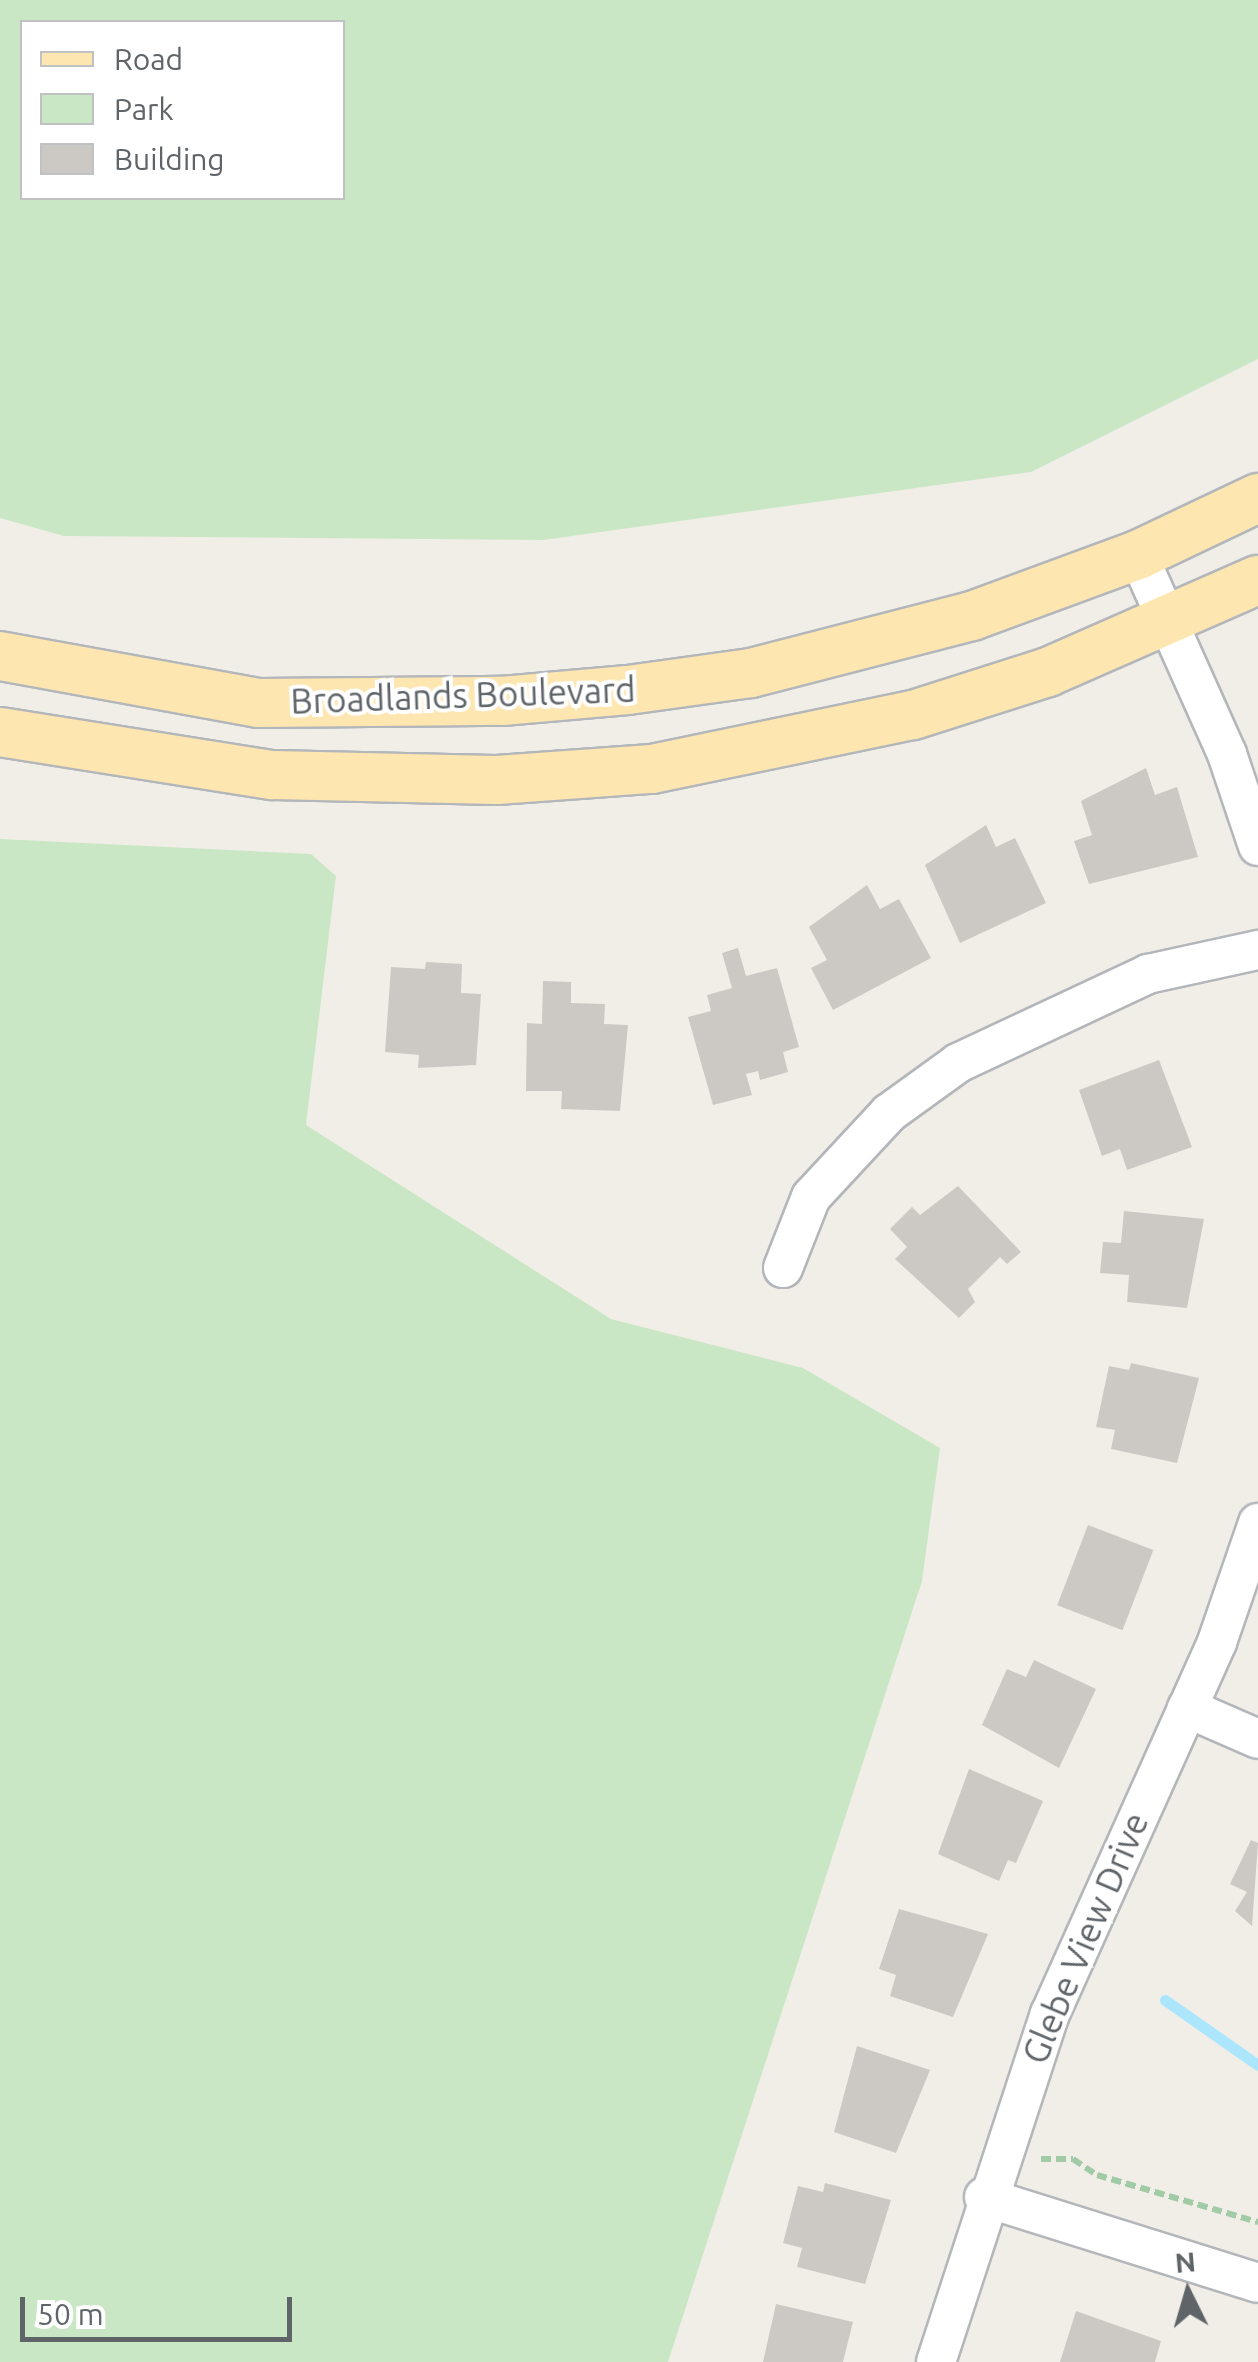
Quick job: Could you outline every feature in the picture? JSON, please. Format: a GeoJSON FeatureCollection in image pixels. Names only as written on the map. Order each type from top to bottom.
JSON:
{"type":"FeatureCollection","features":[{"type":"Feature","properties":{"kind":"main road","name":"Broadlands Boulevard"},"geometry":{"type":"LineString","coordinates":[[0,656],[258,703],[502,701],[628,690],[876,645],[1138,554],[1258,498]]}},
{"type":"Feature","properties":{"kind":"main road"},"geometry":{"type":"LineString","coordinates":[[0,732],[273,775],[497,780],[652,769],[913,715],[1169,624],[1258,580]]}},
{"type":"Feature","properties":{"kind":"street"},"geometry":{"type":"LineString","coordinates":[[1138,554],[1258,846]]}},
{"type":"Feature","properties":{"kind":"street"},"geometry":{"type":"LineString","coordinates":[[783,1268],[811,1197],[889,1113],[958,1063],[1025,1025],[1148,974],[1258,950]]}},
{"type":"Feature","properties":{"kind":"street","name":"Glebe View Drive"},"geometry":{"type":"LineString","coordinates":[[936,2362],[984,2197],[1050,2014],[1187,1708],[1258,1523]]}},
{"type":"Feature","properties":{"kind":"street"},"geometry":{"type":"LineString","coordinates":[[1187,1708],[1258,1739]]}},
{"type":"Feature","properties":{"kind":"street"},"geometry":{"type":"LineString","coordinates":[[984,2197],[1258,2283]]}},
{"type":"Feature","properties":{"kind":"green space"},"geometry":{"type":"Polygon","coordinates":[[[0,0],[1258,0],[1258,359],[1031,472],[543,540],[64,536],[0,518],[0,0]]]}},
{"type":"Feature","properties":{"kind":"green space"},"geometry":{"type":"Polygon","coordinates":[[[0,839],[311,854],[336,876],[306,1125],[611,1319],[803,1368],[940,1448],[922,1581],[668,2362],[0,2362],[0,839]]]}},
{"type":"Feature","properties":{"kind":"building"},"geometry":{"type":"Polygon","coordinates":[[[1146,768],[1155,795],[1177,787],[1198,857],[1089,884],[1074,841],[1092,835],[1081,801],[1146,768]]]}},
{"type":"Feature","properties":{"kind":"building"},"geometry":{"type":"Polygon","coordinates":[[[986,825],[996,847],[1015,838],[1046,903],[960,943],[925,865],[986,825]]]}},
{"type":"Feature","properties":{"kind":"building"},"geometry":{"type":"Polygon","coordinates":[[[867,885],[880,909],[899,899],[931,958],[833,1010],[811,968],[827,960],[809,927],[867,885]]]}},
{"type":"Feature","properties":{"kind":"building"},"geometry":{"type":"Polygon","coordinates":[[[738,948],[746,976],[777,968],[799,1047],[783,1052],[788,1072],[760,1080],[758,1071],[746,1074],[752,1095],[713,1105],[688,1017],[711,1011],[707,995],[732,988],[722,953],[738,948]]]}},
{"type":"Feature","properties":{"kind":"building"},"geometry":{"type":"Polygon","coordinates":[[[426,962],[462,964],[461,993],[481,994],[476,1065],[418,1068],[419,1055],[385,1052],[391,967],[425,969],[426,962]]]}},
{"type":"Feature","properties":{"kind":"building"},"geometry":{"type":"Polygon","coordinates":[[[543,981],[571,982],[571,1003],[605,1004],[604,1024],[628,1025],[620,1111],[561,1109],[562,1091],[526,1091],[527,1023],[542,1024],[543,981]]]}},
{"type":"Feature","properties":{"kind":"building"},"geometry":{"type":"Polygon","coordinates":[[[1159,1060],[1192,1147],[1127,1170],[1120,1149],[1102,1156],[1079,1090],[1159,1060]]]}},
{"type":"Feature","properties":{"kind":"building"},"geometry":{"type":"Polygon","coordinates":[[[958,1186],[1021,1252],[1007,1264],[1000,1257],[968,1289],[975,1302],[959,1318],[895,1259],[907,1247],[890,1229],[912,1207],[920,1215],[958,1186]]]}},
{"type":"Feature","properties":{"kind":"building"},"geometry":{"type":"Polygon","coordinates":[[[1124,1211],[1204,1219],[1187,1308],[1127,1302],[1129,1275],[1100,1273],[1103,1242],[1121,1243],[1124,1211]]]}},
{"type":"Feature","properties":{"kind":"building"},"geometry":{"type":"Polygon","coordinates":[[[1131,1363],[1199,1378],[1177,1463],[1111,1449],[1115,1430],[1096,1427],[1109,1366],[1129,1370],[1131,1363]]]}},
{"type":"Feature","properties":{"kind":"building"},"geometry":{"type":"Polygon","coordinates":[[[1088,1525],[1153,1550],[1123,1630],[1057,1605],[1088,1525]]]}},
{"type":"Feature","properties":{"kind":"building"},"geometry":{"type":"Polygon","coordinates":[[[1034,1660],[1096,1689],[1059,1768],[982,1725],[1007,1669],[1026,1677],[1034,1660]]]}},
{"type":"Feature","properties":{"kind":"building"},"geometry":{"type":"Polygon","coordinates":[[[969,1769],[1043,1801],[1016,1863],[1008,1860],[999,1881],[938,1854],[969,1769]]]}},
{"type":"Feature","properties":{"kind":"building"},"geometry":{"type":"Polygon","coordinates":[[[1251,1840],[1258,1843],[1252,1926],[1235,1911],[1247,1892],[1230,1884],[1251,1840]]]}},
{"type":"Feature","properties":{"kind":"building"},"geometry":{"type":"Polygon","coordinates":[[[899,1909],[988,1934],[953,2017],[890,1996],[896,1975],[879,1969],[899,1909]]]}},
{"type":"Feature","properties":{"kind":"building"},"geometry":{"type":"Polygon","coordinates":[[[857,2046],[930,2070],[896,2153],[834,2132],[857,2046]]]}},
{"type":"Feature","properties":{"kind":"building"},"geometry":{"type":"Polygon","coordinates":[[[825,2183],[891,2200],[865,2284],[797,2267],[802,2248],[783,2243],[798,2186],[823,2192],[825,2183]]]}},
{"type":"Feature","properties":{"kind":"building"},"geometry":{"type":"Polygon","coordinates":[[[776,2304],[853,2322],[843,2362],[763,2362],[776,2304]]]}},
{"type":"Feature","properties":{"kind":"building"},"geometry":{"type":"Polygon","coordinates":[[[1076,2311],[1161,2341],[1155,2362],[1060,2362],[1076,2311]]]}},
{"type":"Feature","properties":{"kind":"waterway"},"geometry":{"type":"LineString","coordinates":[[1165,2000],[1258,2065]]}}]}
